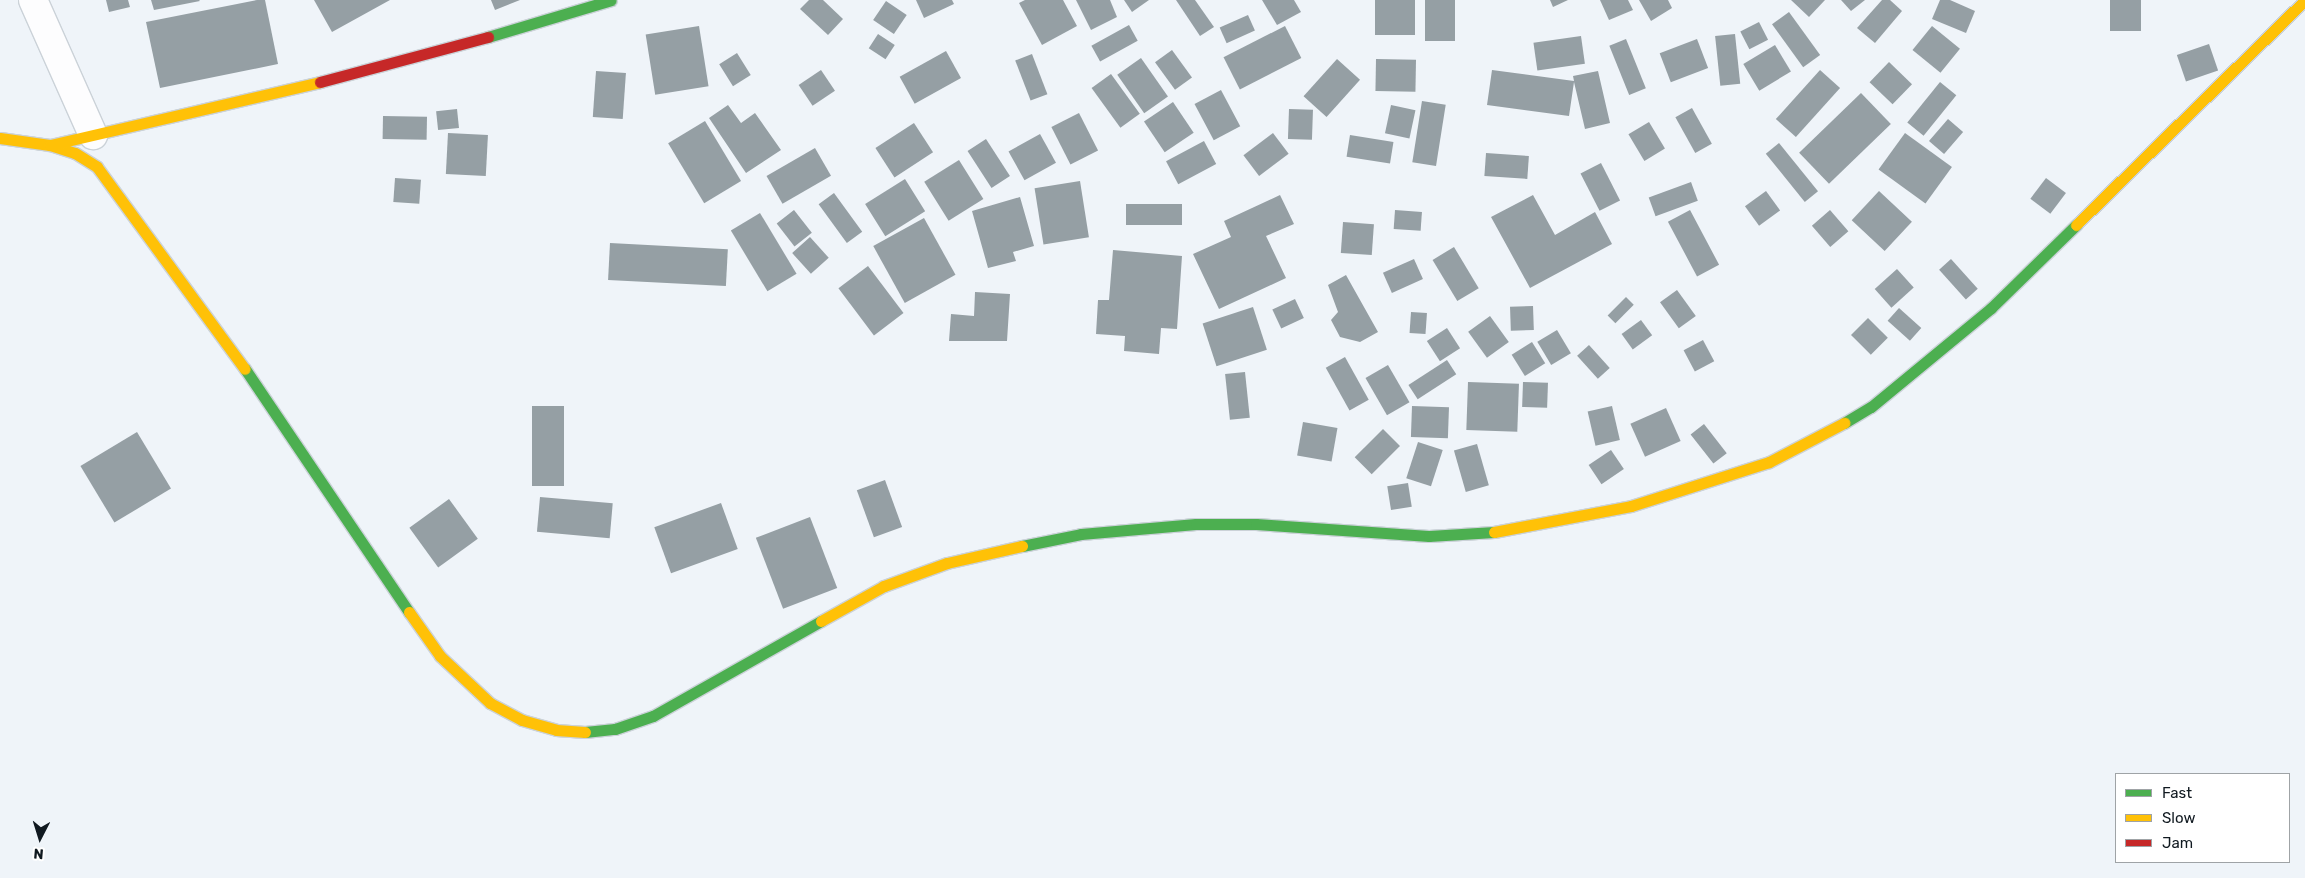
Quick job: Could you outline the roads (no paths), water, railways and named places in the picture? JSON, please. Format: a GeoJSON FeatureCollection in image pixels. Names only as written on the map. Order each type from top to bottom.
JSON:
{"type":"FeatureCollection","features":[{"type":"Feature","properties":{"kind":"street"},"geometry":{"type":"LineString","coordinates":[[33,0],[93,135]]}},
{"type":"Feature","properties":{"kind":"street"},"geometry":{"type":"LineString","coordinates":[[50,145],[312,84],[512,31],[611,0]]}},
{"type":"Feature","properties":{"kind":"street"},"geometry":{"type":"LineString","coordinates":[[0,138],[50,145],[75,153],[97,167],[209,316],[440,656],[465,682],[490,703],[522,720],[556,730],[590,732],[615,729],[653,716],[884,586],[947,563],[1002,550],[1081,534],[1196,524],[1256,524],[1429,536],[1502,532],[1630,506],[1769,462],[1823,436],[1871,407],[1991,308],[2305,0]]}}]}
